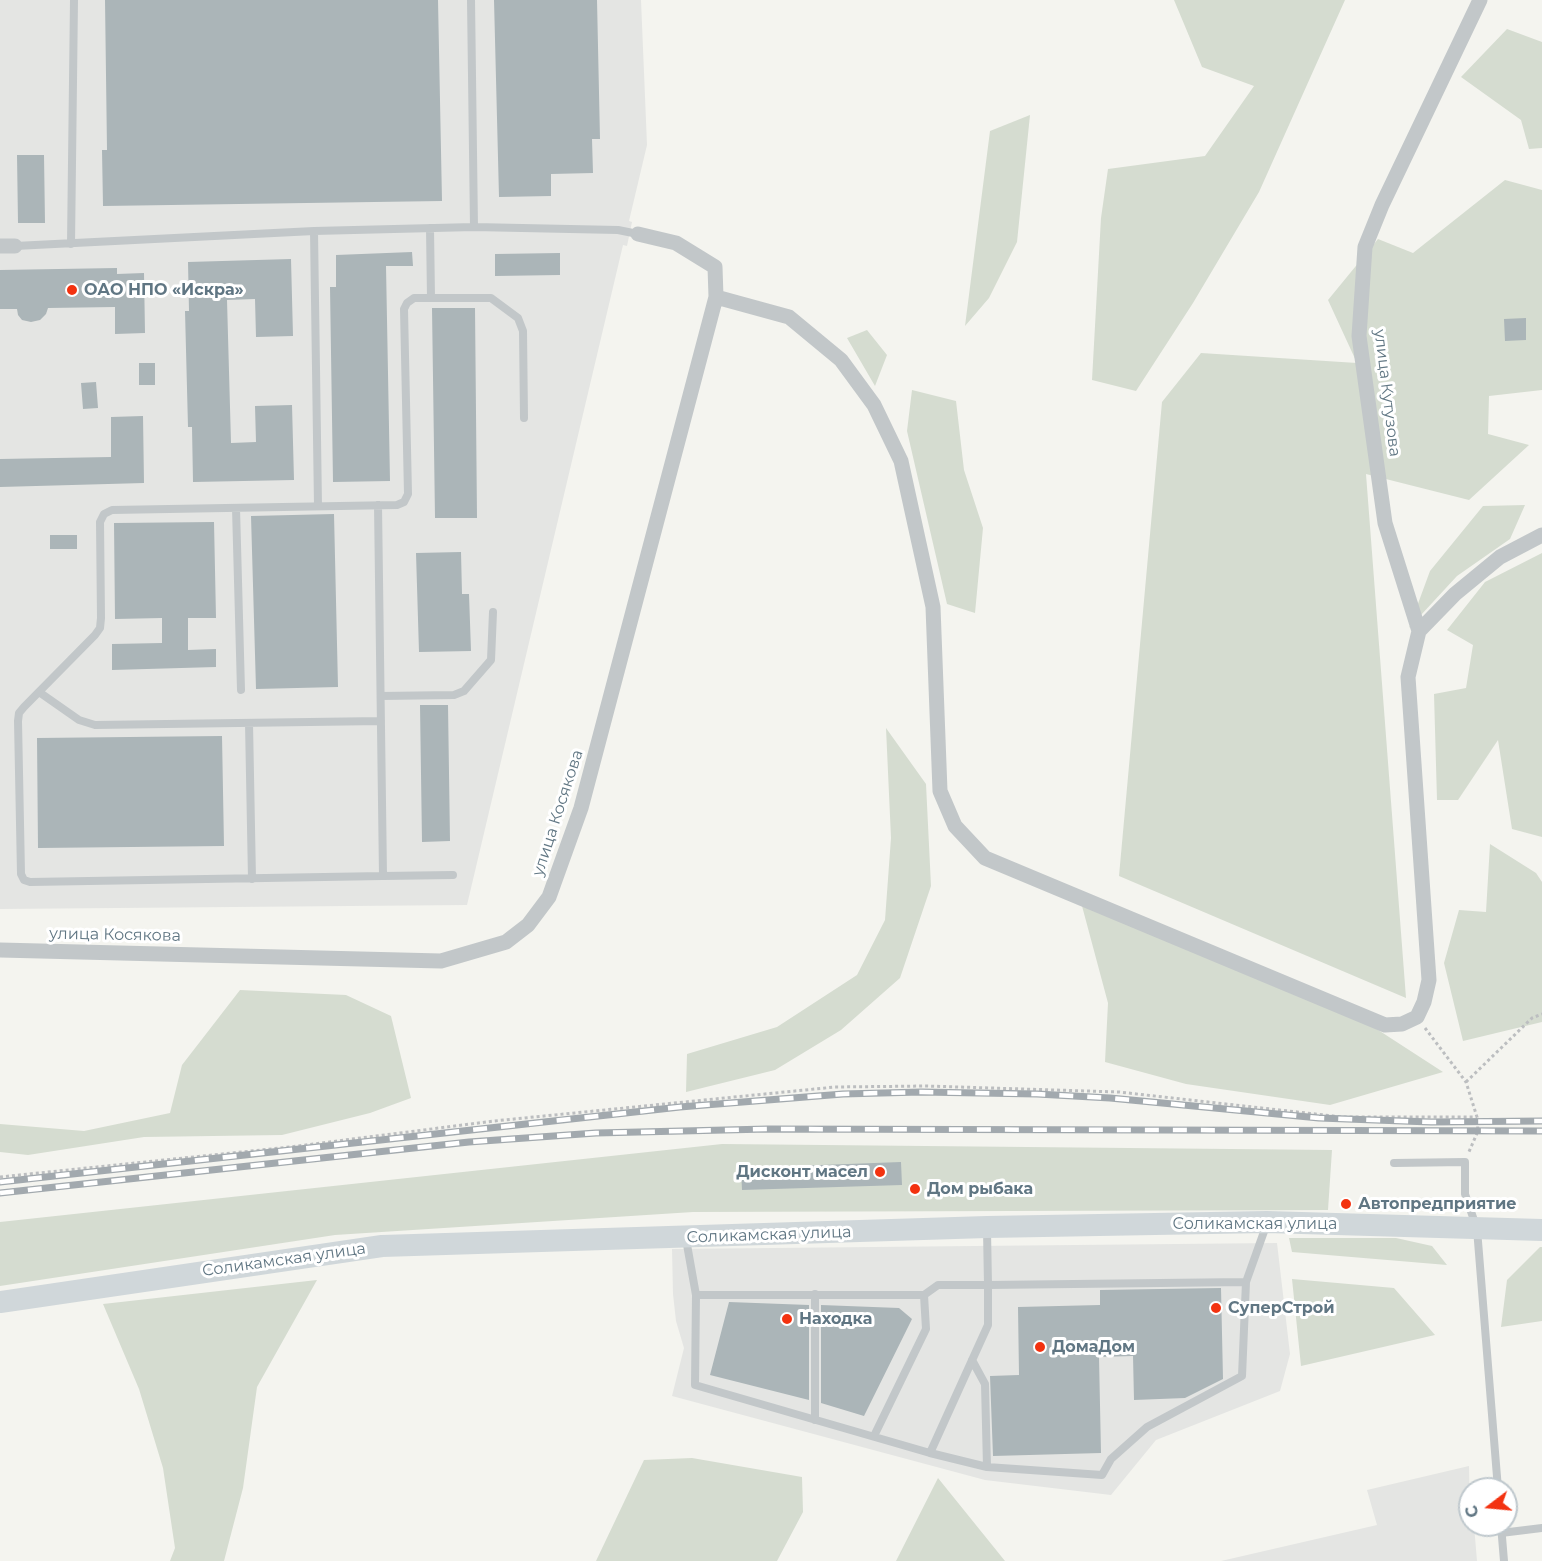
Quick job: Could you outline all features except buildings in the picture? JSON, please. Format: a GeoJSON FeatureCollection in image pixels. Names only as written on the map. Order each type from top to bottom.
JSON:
{"type":"FeatureCollection","features":[{"type":"Feature","properties":{"kind":"main road","name":"Соликамская улица"},"geometry":{"type":"LineString","coordinates":[[0,1302],[381,1246],[987,1227],[1267,1222],[1542,1230]]}},
{"type":"Feature","properties":{"kind":"street","name":"улица Кутузова"},"geometry":{"type":"LineString","coordinates":[[1419,631],[1385,522],[1359,336],[1365,247],[1382,205],[1480,0]]}},
{"type":"Feature","properties":{"kind":"street","name":"улица Косякова"},"geometry":{"type":"LineString","coordinates":[[0,950],[441,961],[506,942],[528,926],[549,897],[581,808],[716,297],[715,267],[676,243],[638,234]]}},
{"type":"Feature","properties":{"kind":"street"},"geometry":{"type":"LineString","coordinates":[[716,297],[789,317],[841,360],[874,405],[897,452],[901,461],[933,607],[940,791],[955,826],[985,858],[1385,1025],[1402,1024],[1417,1017],[1424,1002],[1429,980],[1408,677],[1419,631],[1455,594],[1500,557],[1542,535]]}},
{"type":"Feature","properties":{"kind":"lane"},"geometry":{"type":"LineString","coordinates":[[71,244],[74,0]]}},
{"type":"Feature","properties":{"kind":"lane"},"geometry":{"type":"LineString","coordinates":[[471,0],[474,227]]}},
{"type":"Feature","properties":{"kind":"lane"},"geometry":{"type":"LineString","coordinates":[[8,246],[314,231],[474,227],[618,230],[638,234]]}},
{"type":"Feature","properties":{"kind":"lane"},"geometry":{"type":"LineString","coordinates":[[430,228],[431,298]]}},
{"type":"Feature","properties":{"kind":"lane"},"geometry":{"type":"LineString","coordinates":[[314,231],[318,506]]}},
{"type":"Feature","properties":{"kind":"lane"},"geometry":{"type":"LineString","coordinates":[[453,875],[30,882],[24,880],[21,874],[19,713],[100,628],[100,522],[104,514],[112,510],[397,505],[404,502],[408,494],[404,309],[407,303],[414,298],[491,298],[518,318],[523,331],[524,418]]}},
{"type":"Feature","properties":{"kind":"lane"},"geometry":{"type":"LineString","coordinates":[[378,505],[383,876]]}},
{"type":"Feature","properties":{"kind":"lane"},"geometry":{"type":"LineString","coordinates":[[236,508],[241,690]]}},
{"type":"Feature","properties":{"kind":"lane"},"geometry":{"type":"LineString","coordinates":[[381,696],[460,694],[491,660],[493,612]]}},
{"type":"Feature","properties":{"kind":"lane"},"geometry":{"type":"LineString","coordinates":[[39,692],[79,720],[95,725],[381,721]]}},
{"type":"Feature","properties":{"kind":"lane"},"geometry":{"type":"LineString","coordinates":[[249,723],[252,879]]}},
{"type":"Feature","properties":{"kind":"lane"},"geometry":{"type":"LineString","coordinates":[[1394,1163],[1465,1162],[1465,1194],[1477,1229],[1497,1477]]}},
{"type":"Feature","properties":{"kind":"lane"},"geometry":{"type":"LineString","coordinates":[[685,1238],[696,1295],[695,1385],[930,1453],[987,1467],[1102,1475],[1111,1459],[1147,1427],[1239,1379],[1244,1373],[1246,1282],[1267,1222]]}},
{"type":"Feature","properties":{"kind":"lane"},"geometry":{"type":"LineString","coordinates":[[930,1453],[988,1325],[987,1227]]}},
{"type":"Feature","properties":{"kind":"lane"},"geometry":{"type":"LineString","coordinates":[[696,1295],[924,1295],[938,1285],[1246,1282]]}},
{"type":"Feature","properties":{"kind":"lane"},"geometry":{"type":"LineString","coordinates":[[815,1294],[815,1420]]}},
{"type":"Feature","properties":{"kind":"lane"},"geometry":{"type":"LineString","coordinates":[[874,1436],[926,1329],[924,1295]]}},
{"type":"Feature","properties":{"kind":"lane"},"geometry":{"type":"LineString","coordinates":[[972,1360],[985,1384],[987,1467]]}},
{"type":"Feature","properties":{"kind":"lane"},"geometry":{"type":"LineString","coordinates":[[1518,1529],[1542,1528]]}},
{"type":"Feature","properties":{"kind":"lane"},"geometry":{"type":"LineString","coordinates":[[1502,1537],[1504,1561]]}},
{"type":"Feature","properties":{"kind":"path"},"geometry":{"type":"LineString","coordinates":[[1466,1082],[1532,1018],[1542,1014]]}},
{"type":"Feature","properties":{"kind":"path"},"geometry":{"type":"LineString","coordinates":[[1417,1017],[1466,1082],[1477,1117],[1478,1131],[1465,1162]]}},
{"type":"Feature","properties":{"kind":"path"},"geometry":{"type":"LineString","coordinates":[[0,1177],[290,1147],[494,1121],[835,1087],[927,1086],[1119,1092],[1342,1117],[1477,1117]]}},
{"type":"Feature","properties":{"kind":"shaded area"},"geometry":{"type":"Polygon","coordinates":[[[0,0],[641,0],[647,145],[629,221],[632,222],[627,246],[623,245],[467,905],[0,909],[0,0]]]}},
{"type":"Feature","properties":{"kind":"shaded area"},"geometry":{"type":"Polygon","coordinates":[[[1174,0],[1345,0],[1259,192],[1193,303],[1136,391],[1092,380],[1101,218],[1108,169],[1205,156],[1254,86],[1202,67],[1174,0]]]}},
{"type":"Feature","properties":{"kind":"shaded area"},"geometry":{"type":"Polygon","coordinates":[[[1507,29],[1542,42],[1542,148],[1529,149],[1521,120],[1461,77],[1507,29]]]}},
{"type":"Feature","properties":{"kind":"shaded area"},"geometry":{"type":"Polygon","coordinates":[[[1030,115],[1017,242],[989,298],[965,326],[990,131],[1030,115]]]}},
{"type":"Feature","properties":{"kind":"shaded area"},"geometry":{"type":"Polygon","coordinates":[[[1505,180],[1542,190],[1542,390],[1489,396],[1488,434],[1529,445],[1469,500],[1366,474],[1406,998],[1119,876],[1162,402],[1201,353],[1357,363],[1328,300],[1378,239],[1413,253],[1505,180]]]}},
{"type":"Feature","properties":{"kind":"shaded area"},"geometry":{"type":"Polygon","coordinates":[[[867,330],[887,355],[875,386],[847,338],[867,330]]]}},
{"type":"Feature","properties":{"kind":"shaded area"},"geometry":{"type":"Polygon","coordinates":[[[912,390],[956,401],[964,470],[983,528],[975,613],[947,604],[907,431],[912,390]]]}},
{"type":"Feature","properties":{"kind":"shaded area"},"geometry":{"type":"Polygon","coordinates":[[[1525,505],[1510,539],[1457,576],[1409,628],[1430,571],[1483,506],[1525,505]]]}},
{"type":"Feature","properties":{"kind":"shaded area"},"geometry":{"type":"Polygon","coordinates":[[[1542,553],[1542,837],[1512,829],[1498,740],[1458,800],[1437,800],[1434,694],[1466,688],[1473,645],[1447,630],[1485,582],[1542,553]]]}},
{"type":"Feature","properties":{"kind":"shaded area"},"geometry":{"type":"Polygon","coordinates":[[[886,728],[926,784],[931,886],[900,978],[841,1030],[775,1070],[686,1092],[687,1054],[777,1027],[857,975],[885,920],[891,838],[886,728]]]}},
{"type":"Feature","properties":{"kind":"shaded area"},"geometry":{"type":"Polygon","coordinates":[[[1490,844],[1536,873],[1542,882],[1542,1022],[1463,1041],[1444,963],[1459,910],[1486,912],[1490,844]]]}},
{"type":"Feature","properties":{"kind":"shaded area"},"geometry":{"type":"Polygon","coordinates":[[[1082,906],[1372,1026],[1443,1072],[1330,1105],[1186,1084],[1105,1062],[1108,1003],[1082,906]]]}},
{"type":"Feature","properties":{"kind":"shaded area"},"geometry":{"type":"Polygon","coordinates":[[[240,990],[346,995],[391,1016],[411,1098],[370,1113],[282,1135],[144,1137],[28,1155],[0,1152],[0,1124],[84,1131],[170,1113],[182,1065],[240,990]]]}},
{"type":"Feature","properties":{"kind":"shaded area"},"geometry":{"type":"Polygon","coordinates":[[[722,1144],[1332,1150],[1328,1210],[693,1212],[335,1235],[0,1286],[0,1222],[722,1144]]]}},
{"type":"Feature","properties":{"kind":"shaded area"},"geometry":{"type":"Polygon","coordinates":[[[1289,1238],[1396,1238],[1432,1246],[1447,1265],[1292,1252],[1289,1238]]]}},
{"type":"Feature","properties":{"kind":"shaded area"},"geometry":{"type":"Polygon","coordinates":[[[1277,1243],[1290,1354],[1280,1391],[1156,1440],[1111,1495],[985,1480],[672,1396],[684,1348],[676,1321],[672,1249],[1277,1243]]]}},
{"type":"Feature","properties":{"kind":"shaded area"},"geometry":{"type":"Polygon","coordinates":[[[1542,1247],[1542,1321],[1501,1327],[1507,1280],[1542,1247]]]}},
{"type":"Feature","properties":{"kind":"shaded area"},"geometry":{"type":"Polygon","coordinates":[[[1292,1279],[1394,1288],[1435,1335],[1301,1366],[1292,1279]]]}},
{"type":"Feature","properties":{"kind":"shaded area"},"geometry":{"type":"Polygon","coordinates":[[[317,1280],[257,1387],[243,1488],[224,1561],[170,1561],[175,1548],[163,1468],[139,1389],[103,1304],[317,1280]]]}},
{"type":"Feature","properties":{"kind":"shaded area"},"geometry":{"type":"Polygon","coordinates":[[[692,1458],[802,1477],[803,1512],[777,1561],[596,1561],[644,1460],[692,1458]]]}},
{"type":"Feature","properties":{"kind":"shaded area"},"geometry":{"type":"Polygon","coordinates":[[[1469,1466],[1469,1477],[1458,1477],[1458,1537],[1475,1537],[1477,1561],[1221,1561],[1377,1525],[1367,1490],[1469,1466]]]}},
{"type":"Feature","properties":{"kind":"shaded area"},"geometry":{"type":"Polygon","coordinates":[[[938,1478],[1005,1561],[896,1561],[938,1478]]]}},
{"type":"Feature","properties":{"kind":"railway"},"geometry":{"type":"LineString","coordinates":[[0,1182],[680,1107],[843,1094],[921,1092],[1037,1094],[1110,1098],[1319,1118],[1431,1122],[1542,1121]]}},
{"type":"Feature","properties":{"kind":"railway"},"geometry":{"type":"LineString","coordinates":[[0,1193],[469,1142],[596,1133],[768,1129],[1542,1131]]}},
{"type":"Feature","properties":{"kind":"place","name":"ОАО НПО «Искра»"},"geometry":{"type":"Point","coordinates":[72,290]}},
{"type":"Feature","properties":{"kind":"place","name":"Дисконт масел"},"geometry":{"type":"Point","coordinates":[880,1172]}},
{"type":"Feature","properties":{"kind":"place","name":"Дом рыбака"},"geometry":{"type":"Point","coordinates":[915,1189]}},
{"type":"Feature","properties":{"kind":"place","name":"Автопредприятие"},"geometry":{"type":"Point","coordinates":[1346,1204]}},
{"type":"Feature","properties":{"kind":"place","name":"СуперСтрой"},"geometry":{"type":"Point","coordinates":[1216,1308]}},
{"type":"Feature","properties":{"kind":"place","name":"Находка"},"geometry":{"type":"Point","coordinates":[787,1319]}},
{"type":"Feature","properties":{"kind":"place","name":"ДомаДом"},"geometry":{"type":"Point","coordinates":[1040,1347]}}]}
